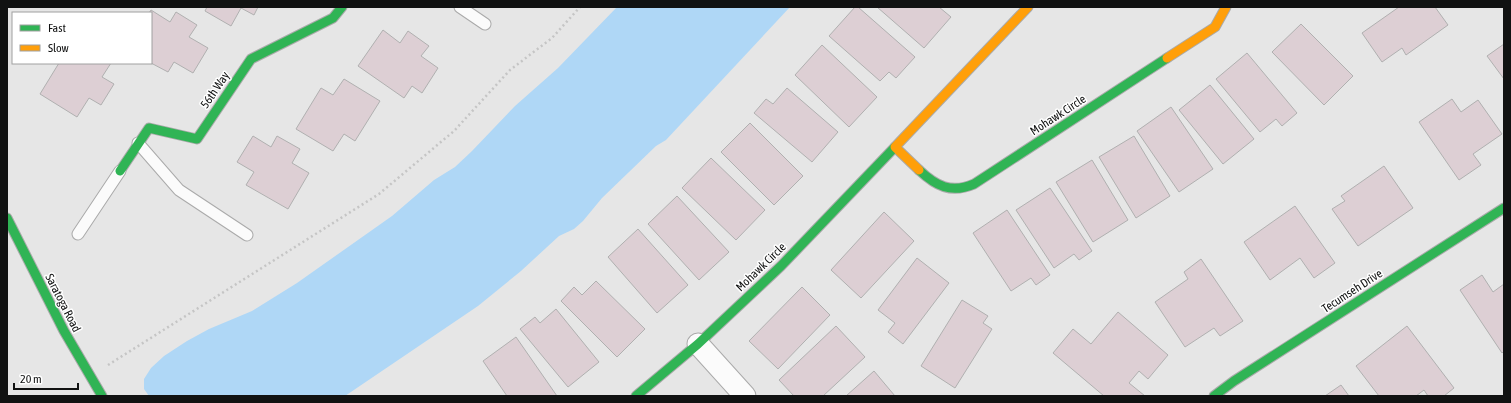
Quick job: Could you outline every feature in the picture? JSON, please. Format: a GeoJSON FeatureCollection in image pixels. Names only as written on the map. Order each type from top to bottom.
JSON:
{"type":"FeatureCollection","features":[{"type":"Feature","properties":{"kind":"street","name":"56th Way"},"geometry":{"type":"LineString","coordinates":[[120,171],[148,128],[197,139],[251,59],[333,18],[342,7]]}},
{"type":"Feature","properties":{"kind":"street","name":"Mohawk Circle"},"geometry":{"type":"LineString","coordinates":[[636,396],[698,344],[781,266],[1028,7]]}},
{"type":"Feature","properties":{"kind":"street","name":"Mohawk Circle"},"geometry":{"type":"LineString","coordinates":[[895,147],[932,181],[945,188],[960,189],[974,184],[1215,27],[1226,7]]}},
{"type":"Feature","properties":{"kind":"street","name":"Tecumseh Drive"},"geometry":{"type":"LineString","coordinates":[[1214,396],[1234,381],[1504,208]]}},
{"type":"Feature","properties":{"kind":"street","name":"Saratoga Road"},"geometry":{"type":"LineString","coordinates":[[7,218],[59,323],[102,396]]}},
{"type":"Feature","properties":{"kind":"street"},"geometry":{"type":"LineString","coordinates":[[698,344],[745,396]]}},
{"type":"Feature","properties":{"kind":"lane"},"geometry":{"type":"LineString","coordinates":[[460,7],[485,24]]}},
{"type":"Feature","properties":{"kind":"lane"},"geometry":{"type":"LineString","coordinates":[[138,143],[179,190],[247,235]]}},
{"type":"Feature","properties":{"kind":"lane"},"geometry":{"type":"LineString","coordinates":[[78,234],[120,171]]}},
{"type":"Feature","properties":{"kind":"path"},"geometry":{"type":"LineString","coordinates":[[106,367],[379,194],[454,131],[510,70],[552,38],[580,7]]}},
{"type":"Feature","properties":{"kind":"water"},"geometry":{"type":"Polygon","coordinates":[[[617,7],[790,7],[666,140],[656,146],[602,198],[583,221],[574,229],[559,236],[521,271],[478,306],[345,396],[149,396],[144,389],[144,379],[151,368],[164,356],[209,329],[252,311],[297,283],[392,216],[434,180],[455,167],[515,106],[558,68],[617,7]]]}},
{"type":"Feature","properties":{"kind":"building"},"geometry":{"type":"Polygon","coordinates":[[[207,7],[258,7],[254,15],[241,8],[231,26],[205,11],[207,7]]]}},
{"type":"Feature","properties":{"kind":"building"},"geometry":{"type":"Polygon","coordinates":[[[855,7],[858,7],[915,57],[896,78],[889,72],[880,81],[829,36],[855,7]]]}},
{"type":"Feature","properties":{"kind":"building"},"geometry":{"type":"Polygon","coordinates":[[[877,7],[939,7],[951,17],[924,48],[877,7]]]}},
{"type":"Feature","properties":{"kind":"building"},"geometry":{"type":"Polygon","coordinates":[[[1399,7],[1435,7],[1448,25],[1406,55],[1402,48],[1382,62],[1362,33],[1399,7]]]}},
{"type":"Feature","properties":{"kind":"building"},"geometry":{"type":"Polygon","coordinates":[[[151,10],[170,22],[176,12],[197,25],[189,37],[208,48],[193,73],[174,62],[168,72],[152,64],[152,12],[150,12],[151,10]]]}},
{"type":"Feature","properties":{"kind":"building"},"geometry":{"type":"Polygon","coordinates":[[[1301,24],[1353,76],[1324,105],[1272,52],[1301,24]]]}},
{"type":"Feature","properties":{"kind":"building"},"geometry":{"type":"Polygon","coordinates":[[[383,30],[400,43],[408,31],[429,46],[421,56],[438,68],[422,93],[412,86],[404,98],[358,66],[383,30]]]}},
{"type":"Feature","properties":{"kind":"building"},"geometry":{"type":"Polygon","coordinates":[[[1504,44],[1504,79],[1487,56],[1504,44]]]}},
{"type":"Feature","properties":{"kind":"building"},"geometry":{"type":"Polygon","coordinates":[[[822,45],[877,97],[849,127],[795,75],[822,45]]]}},
{"type":"Feature","properties":{"kind":"building"},"geometry":{"type":"Polygon","coordinates":[[[1247,53],[1297,113],[1282,126],[1276,119],[1260,132],[1216,79],[1247,53]]]}},
{"type":"Feature","properties":{"kind":"building"},"geometry":{"type":"Polygon","coordinates":[[[58,64],[110,64],[102,77],[114,84],[101,105],[89,98],[77,117],[40,94],[58,64]]]}},
{"type":"Feature","properties":{"kind":"building"},"geometry":{"type":"Polygon","coordinates":[[[344,79],[380,101],[355,141],[344,134],[333,151],[296,129],[321,88],[333,95],[344,79]]]}},
{"type":"Feature","properties":{"kind":"building"},"geometry":{"type":"Polygon","coordinates":[[[1210,85],[1254,139],[1223,164],[1179,110],[1210,85]]]}},
{"type":"Feature","properties":{"kind":"building"},"geometry":{"type":"Polygon","coordinates":[[[787,88],[838,132],[812,162],[754,113],[766,99],[773,104],[787,88]]]}},
{"type":"Feature","properties":{"kind":"building"},"geometry":{"type":"Polygon","coordinates":[[[1452,99],[1461,112],[1478,100],[1502,134],[1473,154],[1481,165],[1459,180],[1419,122],[1452,99]]]}},
{"type":"Feature","properties":{"kind":"building"},"geometry":{"type":"Polygon","coordinates":[[[1171,107],[1213,169],[1179,192],[1137,131],[1171,107]]]}},
{"type":"Feature","properties":{"kind":"building"},"geometry":{"type":"Polygon","coordinates":[[[750,123],[803,176],[774,205],[721,152],[750,123]]]}},
{"type":"Feature","properties":{"kind":"building"},"geometry":{"type":"Polygon","coordinates":[[[253,136],[271,147],[277,136],[300,149],[292,163],[309,173],[288,209],[246,185],[254,172],[237,162],[253,136]]]}},
{"type":"Feature","properties":{"kind":"building"},"geometry":{"type":"Polygon","coordinates":[[[1134,136],[1170,196],[1136,218],[1099,157],[1134,136]]]}},
{"type":"Feature","properties":{"kind":"building"},"geometry":{"type":"Polygon","coordinates":[[[711,158],[765,210],[736,240],[682,188],[711,158]]]}},
{"type":"Feature","properties":{"kind":"building"},"geometry":{"type":"Polygon","coordinates":[[[1092,160],[1128,220],[1093,242],[1056,182],[1092,160]]]}},
{"type":"Feature","properties":{"kind":"building"},"geometry":{"type":"Polygon","coordinates":[[[1384,166],[1413,208],[1358,246],[1332,209],[1345,201],[1341,196],[1384,166]]]}},
{"type":"Feature","properties":{"kind":"building"},"geometry":{"type":"Polygon","coordinates":[[[1050,188],[1092,251],[1079,260],[1074,254],[1054,268],[1016,210],[1050,188]]]}},
{"type":"Feature","properties":{"kind":"building"},"geometry":{"type":"Polygon","coordinates":[[[677,196],[729,252],[699,280],[648,224],[677,196]]]}},
{"type":"Feature","properties":{"kind":"building"},"geometry":{"type":"Polygon","coordinates":[[[1295,206],[1335,263],[1314,278],[1300,258],[1270,280],[1244,242],[1295,206]]]}},
{"type":"Feature","properties":{"kind":"building"},"geometry":{"type":"Polygon","coordinates":[[[1007,210],[1050,275],[1036,285],[1031,278],[1011,291],[973,233],[1007,210]]]}},
{"type":"Feature","properties":{"kind":"building"},"geometry":{"type":"Polygon","coordinates":[[[884,212],[914,241],[861,298],[831,270],[884,212]]]}},
{"type":"Feature","properties":{"kind":"building"},"geometry":{"type":"Polygon","coordinates":[[[638,229],[688,285],[657,313],[608,257],[638,229]]]}},
{"type":"Feature","properties":{"kind":"building"},"geometry":{"type":"Polygon","coordinates":[[[917,258],[949,283],[903,344],[888,332],[895,323],[878,310],[917,258]]]}},
{"type":"Feature","properties":{"kind":"building"},"geometry":{"type":"Polygon","coordinates":[[[1201,259],[1243,321],[1220,336],[1214,328],[1185,347],[1155,302],[1188,279],[1184,272],[1201,259]]]}},
{"type":"Feature","properties":{"kind":"building"},"geometry":{"type":"Polygon","coordinates":[[[1482,275],[1493,292],[1504,284],[1504,351],[1502,353],[1460,290],[1482,275]]]}},
{"type":"Feature","properties":{"kind":"building"},"geometry":{"type":"Polygon","coordinates":[[[596,281],[645,329],[617,357],[561,301],[574,287],[582,295],[596,281]]]}},
{"type":"Feature","properties":{"kind":"building"},"geometry":{"type":"Polygon","coordinates":[[[802,287],[830,315],[778,369],[749,341],[802,287]]]}},
{"type":"Feature","properties":{"kind":"building"},"geometry":{"type":"Polygon","coordinates":[[[962,300],[988,316],[983,323],[992,329],[955,388],[921,366],[962,300]]]}},
{"type":"Feature","properties":{"kind":"building"},"geometry":{"type":"Polygon","coordinates":[[[556,309],[599,362],[568,387],[520,329],[535,317],[540,323],[556,309]]]}},
{"type":"Feature","properties":{"kind":"building"},"geometry":{"type":"Polygon","coordinates":[[[1118,312],[1168,355],[1148,379],[1139,371],[1129,383],[1145,396],[1104,396],[1053,353],[1073,329],[1091,344],[1118,312]]]}},
{"type":"Feature","properties":{"kind":"building"},"geometry":{"type":"Polygon","coordinates":[[[836,326],[865,357],[823,396],[794,396],[779,380],[836,326]]]}},
{"type":"Feature","properties":{"kind":"building"},"geometry":{"type":"Polygon","coordinates":[[[1407,326],[1454,388],[1444,396],[1428,396],[1424,390],[1416,396],[1379,396],[1356,366],[1407,326]]]}},
{"type":"Feature","properties":{"kind":"building"},"geometry":{"type":"Polygon","coordinates":[[[516,337],[557,396],[507,396],[483,361],[516,337]]]}},
{"type":"Feature","properties":{"kind":"building"},"geometry":{"type":"Polygon","coordinates":[[[874,371],[895,396],[846,396],[874,371]]]}},
{"type":"Feature","properties":{"kind":"building"},"geometry":{"type":"Polygon","coordinates":[[[1341,385],[1349,396],[1325,396],[1341,385]]]}},
{"type":"Feature","properties":{"kind":"traffic: fast"},"geometry":{"type":"LineString","coordinates":[[120,171],[149,128],[197,139],[251,59],[333,18],[342,7]]}},
{"type":"Feature","properties":{"kind":"traffic: fast"},"geometry":{"type":"LineString","coordinates":[[919,170],[925,176],[944,187],[958,188],[974,184],[1167,58]]}},
{"type":"Feature","properties":{"kind":"traffic: fast"},"geometry":{"type":"LineString","coordinates":[[636,396],[698,344],[781,266],[895,147]]}},
{"type":"Feature","properties":{"kind":"traffic: fast"},"geometry":{"type":"LineString","coordinates":[[1214,396],[1234,381],[1504,208]]}},
{"type":"Feature","properties":{"kind":"traffic: fast"},"geometry":{"type":"LineString","coordinates":[[7,218],[64,331],[102,396]]}},
{"type":"Feature","properties":{"kind":"traffic: slow"},"geometry":{"type":"LineString","coordinates":[[919,170],[895,147],[1028,7]]}},
{"type":"Feature","properties":{"kind":"traffic: slow"},"geometry":{"type":"LineString","coordinates":[[1167,58],[1215,27],[1226,7]]}}]}
